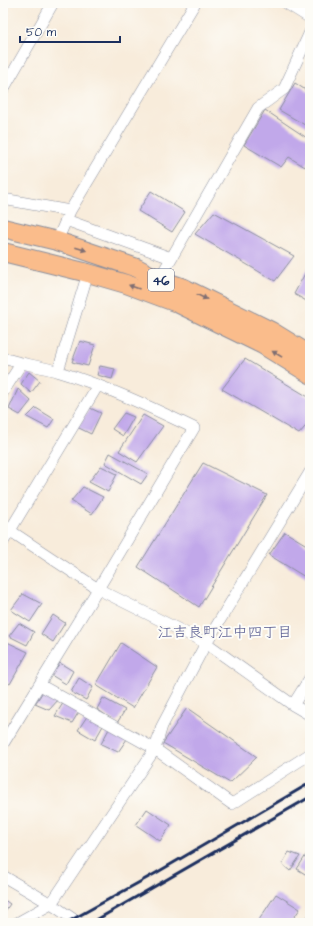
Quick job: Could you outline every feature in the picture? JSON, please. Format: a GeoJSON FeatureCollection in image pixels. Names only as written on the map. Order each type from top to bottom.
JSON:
{"type":"FeatureCollection","features":[{"type":"Feature","properties":{"kind":"main road","name":"46"},"geometry":{"type":"LineString","coordinates":[[3,228],[57,241],[137,268],[155,287],[177,303],[263,346],[310,374]]}},
{"type":"Feature","properties":{"kind":"main road","name":"46"},"geometry":{"type":"LineString","coordinates":[[3,252],[88,273],[155,287],[184,288],[271,331],[310,355]]}},
{"type":"Feature","properties":{"kind":"street"},"geometry":{"type":"LineString","coordinates":[[3,90],[53,3]]}},
{"type":"Feature","properties":{"kind":"street"},"geometry":{"type":"LineString","coordinates":[[57,241],[68,215],[195,3]]}},
{"type":"Feature","properties":{"kind":"street"},"geometry":{"type":"LineString","coordinates":[[286,3],[310,18]]}},
{"type":"Feature","properties":{"kind":"street"},"geometry":{"type":"LineString","coordinates":[[155,287],[258,108],[284,89],[310,32]]}},
{"type":"Feature","properties":{"kind":"street"},"geometry":{"type":"LineString","coordinates":[[3,199],[68,215],[171,258]]}},
{"type":"Feature","properties":{"kind":"street"},"geometry":{"type":"LineString","coordinates":[[58,371],[88,273]]}},
{"type":"Feature","properties":{"kind":"street"},"geometry":{"type":"LineString","coordinates":[[3,358],[21,364],[58,371],[98,385],[132,398],[194,428],[3,744]]}},
{"type":"Feature","properties":{"kind":"street"},"geometry":{"type":"LineString","coordinates":[[3,392],[21,364]]}},
{"type":"Feature","properties":{"kind":"street"},"geometry":{"type":"LineString","coordinates":[[3,542],[7,528],[98,385]]}},
{"type":"Feature","properties":{"kind":"street"},"geometry":{"type":"LineString","coordinates":[[17,923],[52,904],[155,749],[162,726],[206,643],[310,472]]}},
{"type":"Feature","properties":{"kind":"street"},"geometry":{"type":"LineString","coordinates":[[7,528],[98,589],[206,643],[293,705],[310,715]]}},
{"type":"Feature","properties":{"kind":"street"},"geometry":{"type":"LineString","coordinates":[[293,705],[310,678]]}},
{"type":"Feature","properties":{"kind":"street"},"geometry":{"type":"LineString","coordinates":[[40,685],[155,749],[232,804],[310,754]]}},
{"type":"Feature","properties":{"kind":"street"},"geometry":{"type":"LineString","coordinates":[[3,876],[52,904],[79,923]]}},
{"type":"Feature","properties":{"kind":"building"},"geometry":{"type":"Polygon","coordinates":[[[295,83],[310,93],[310,128],[279,110],[295,83]]]}},
{"type":"Feature","properties":{"kind":"building"},"geometry":{"type":"Polygon","coordinates":[[[265,110],[310,140],[310,157],[305,167],[289,157],[281,167],[244,145],[265,110]]]}},
{"type":"Feature","properties":{"kind":"building"},"geometry":{"type":"Polygon","coordinates":[[[151,191],[185,212],[172,232],[138,211],[151,191]]]}},
{"type":"Feature","properties":{"kind":"building"},"geometry":{"type":"Polygon","coordinates":[[[214,212],[294,256],[275,281],[195,234],[214,212]]]}},
{"type":"Feature","properties":{"kind":"building"},"geometry":{"type":"Polygon","coordinates":[[[310,264],[310,303],[294,294],[310,264]]]}},
{"type":"Feature","properties":{"kind":"building"},"geometry":{"type":"Polygon","coordinates":[[[80,341],[95,345],[88,366],[72,362],[80,341]]]}},
{"type":"Feature","properties":{"kind":"building"},"geometry":{"type":"Polygon","coordinates":[[[245,359],[310,398],[310,421],[299,434],[222,389],[245,359]]]}},
{"type":"Feature","properties":{"kind":"building"},"geometry":{"type":"Polygon","coordinates":[[[100,366],[115,369],[112,379],[97,375],[100,366]]]}},
{"type":"Feature","properties":{"kind":"building"},"geometry":{"type":"Polygon","coordinates":[[[29,372],[40,381],[31,393],[21,384],[29,372]]]}},
{"type":"Feature","properties":{"kind":"building"},"geometry":{"type":"Polygon","coordinates":[[[18,389],[31,401],[20,415],[9,409],[18,389]]]}},
{"type":"Feature","properties":{"kind":"building"},"geometry":{"type":"Polygon","coordinates":[[[36,408],[54,419],[48,428],[27,417],[36,408]]]}},
{"type":"Feature","properties":{"kind":"building"},"geometry":{"type":"Polygon","coordinates":[[[90,408],[101,413],[91,434],[77,427],[90,408]]]}},
{"type":"Feature","properties":{"kind":"building"},"geometry":{"type":"Polygon","coordinates":[[[124,413],[134,417],[123,436],[112,429],[124,413]]]}},
{"type":"Feature","properties":{"kind":"building"},"geometry":{"type":"Polygon","coordinates":[[[143,415],[163,426],[137,462],[119,451],[143,415]]]}},
{"type":"Feature","properties":{"kind":"building"},"geometry":{"type":"Polygon","coordinates":[[[110,453],[148,474],[141,484],[105,463],[110,453]]]}},
{"type":"Feature","properties":{"kind":"building"},"geometry":{"type":"Polygon","coordinates":[[[203,463],[267,495],[199,607],[138,567],[203,463]]]}},
{"type":"Feature","properties":{"kind":"building"},"geometry":{"type":"Polygon","coordinates":[[[101,466],[117,474],[108,492],[89,482],[101,466]]]}},
{"type":"Feature","properties":{"kind":"building"},"geometry":{"type":"Polygon","coordinates":[[[83,487],[103,497],[92,514],[71,501],[83,487]]]}},
{"type":"Feature","properties":{"kind":"building"},"geometry":{"type":"Polygon","coordinates":[[[285,532],[310,547],[310,580],[269,555],[285,532]]]}},
{"type":"Feature","properties":{"kind":"building"},"geometry":{"type":"Polygon","coordinates":[[[23,594],[42,604],[30,622],[11,610],[23,594]]]}},
{"type":"Feature","properties":{"kind":"building"},"geometry":{"type":"Polygon","coordinates":[[[53,615],[65,623],[53,642],[41,634],[53,615]]]}},
{"type":"Feature","properties":{"kind":"building"},"geometry":{"type":"Polygon","coordinates":[[[19,623],[34,632],[27,645],[9,636],[19,623]]]}},
{"type":"Feature","properties":{"kind":"building"},"geometry":{"type":"Polygon","coordinates":[[[5,641],[28,652],[10,684],[3,680],[3,644],[5,641]]]}},
{"type":"Feature","properties":{"kind":"building"},"geometry":{"type":"Polygon","coordinates":[[[121,643],[157,667],[133,708],[96,685],[121,643]]]}},
{"type":"Feature","properties":{"kind":"building"},"geometry":{"type":"Polygon","coordinates":[[[60,663],[73,671],[66,684],[51,675],[60,663]]]}},
{"type":"Feature","properties":{"kind":"building"},"geometry":{"type":"Polygon","coordinates":[[[79,678],[93,687],[86,700],[71,692],[79,678]]]}},
{"type":"Feature","properties":{"kind":"building"},"geometry":{"type":"Polygon","coordinates":[[[44,690],[59,699],[49,710],[35,704],[44,690]]]}},
{"type":"Feature","properties":{"kind":"building"},"geometry":{"type":"Polygon","coordinates":[[[103,698],[125,710],[117,723],[97,709],[103,698]]]}},
{"type":"Feature","properties":{"kind":"building"},"geometry":{"type":"Polygon","coordinates":[[[65,700],[80,710],[72,723],[55,716],[65,700]]]}},
{"type":"Feature","properties":{"kind":"building"},"geometry":{"type":"Polygon","coordinates":[[[187,708],[257,757],[230,783],[163,743],[187,708]]]}},
{"type":"Feature","properties":{"kind":"building"},"geometry":{"type":"Polygon","coordinates":[[[88,715],[104,724],[95,740],[78,730],[88,715]]]}},
{"type":"Feature","properties":{"kind":"building"},"geometry":{"type":"Polygon","coordinates":[[[109,729],[127,739],[118,752],[101,744],[109,729]]]}},
{"type":"Feature","properties":{"kind":"building"},"geometry":{"type":"Polygon","coordinates":[[[147,809],[171,825],[160,841],[136,825],[147,809]]]}},
{"type":"Feature","properties":{"kind":"building"},"geometry":{"type":"Polygon","coordinates":[[[310,849],[310,877],[297,869],[310,849]]]}},
{"type":"Feature","properties":{"kind":"building"},"geometry":{"type":"Polygon","coordinates":[[[289,852],[300,856],[290,871],[282,864],[289,852]]]}},
{"type":"Feature","properties":{"kind":"building"},"geometry":{"type":"Polygon","coordinates":[[[276,894],[300,909],[290,923],[257,923],[276,894]]]}},
{"type":"Feature","properties":{"kind":"building"},"geometry":{"type":"Polygon","coordinates":[[[3,899],[10,904],[3,914],[3,899]]]}},
{"type":"Feature","properties":{"kind":"railway"},"geometry":{"type":"LineString","coordinates":[[66,923],[156,873],[310,783]]}},
{"type":"Feature","properties":{"kind":"railway"},"geometry":{"type":"LineString","coordinates":[[91,923],[310,797]]}},
{"type":"Feature","properties":{"kind":"district","name":"江吉良町江中四丁目"},"geometry":{"type":"Point","coordinates":[225,632]}}]}
